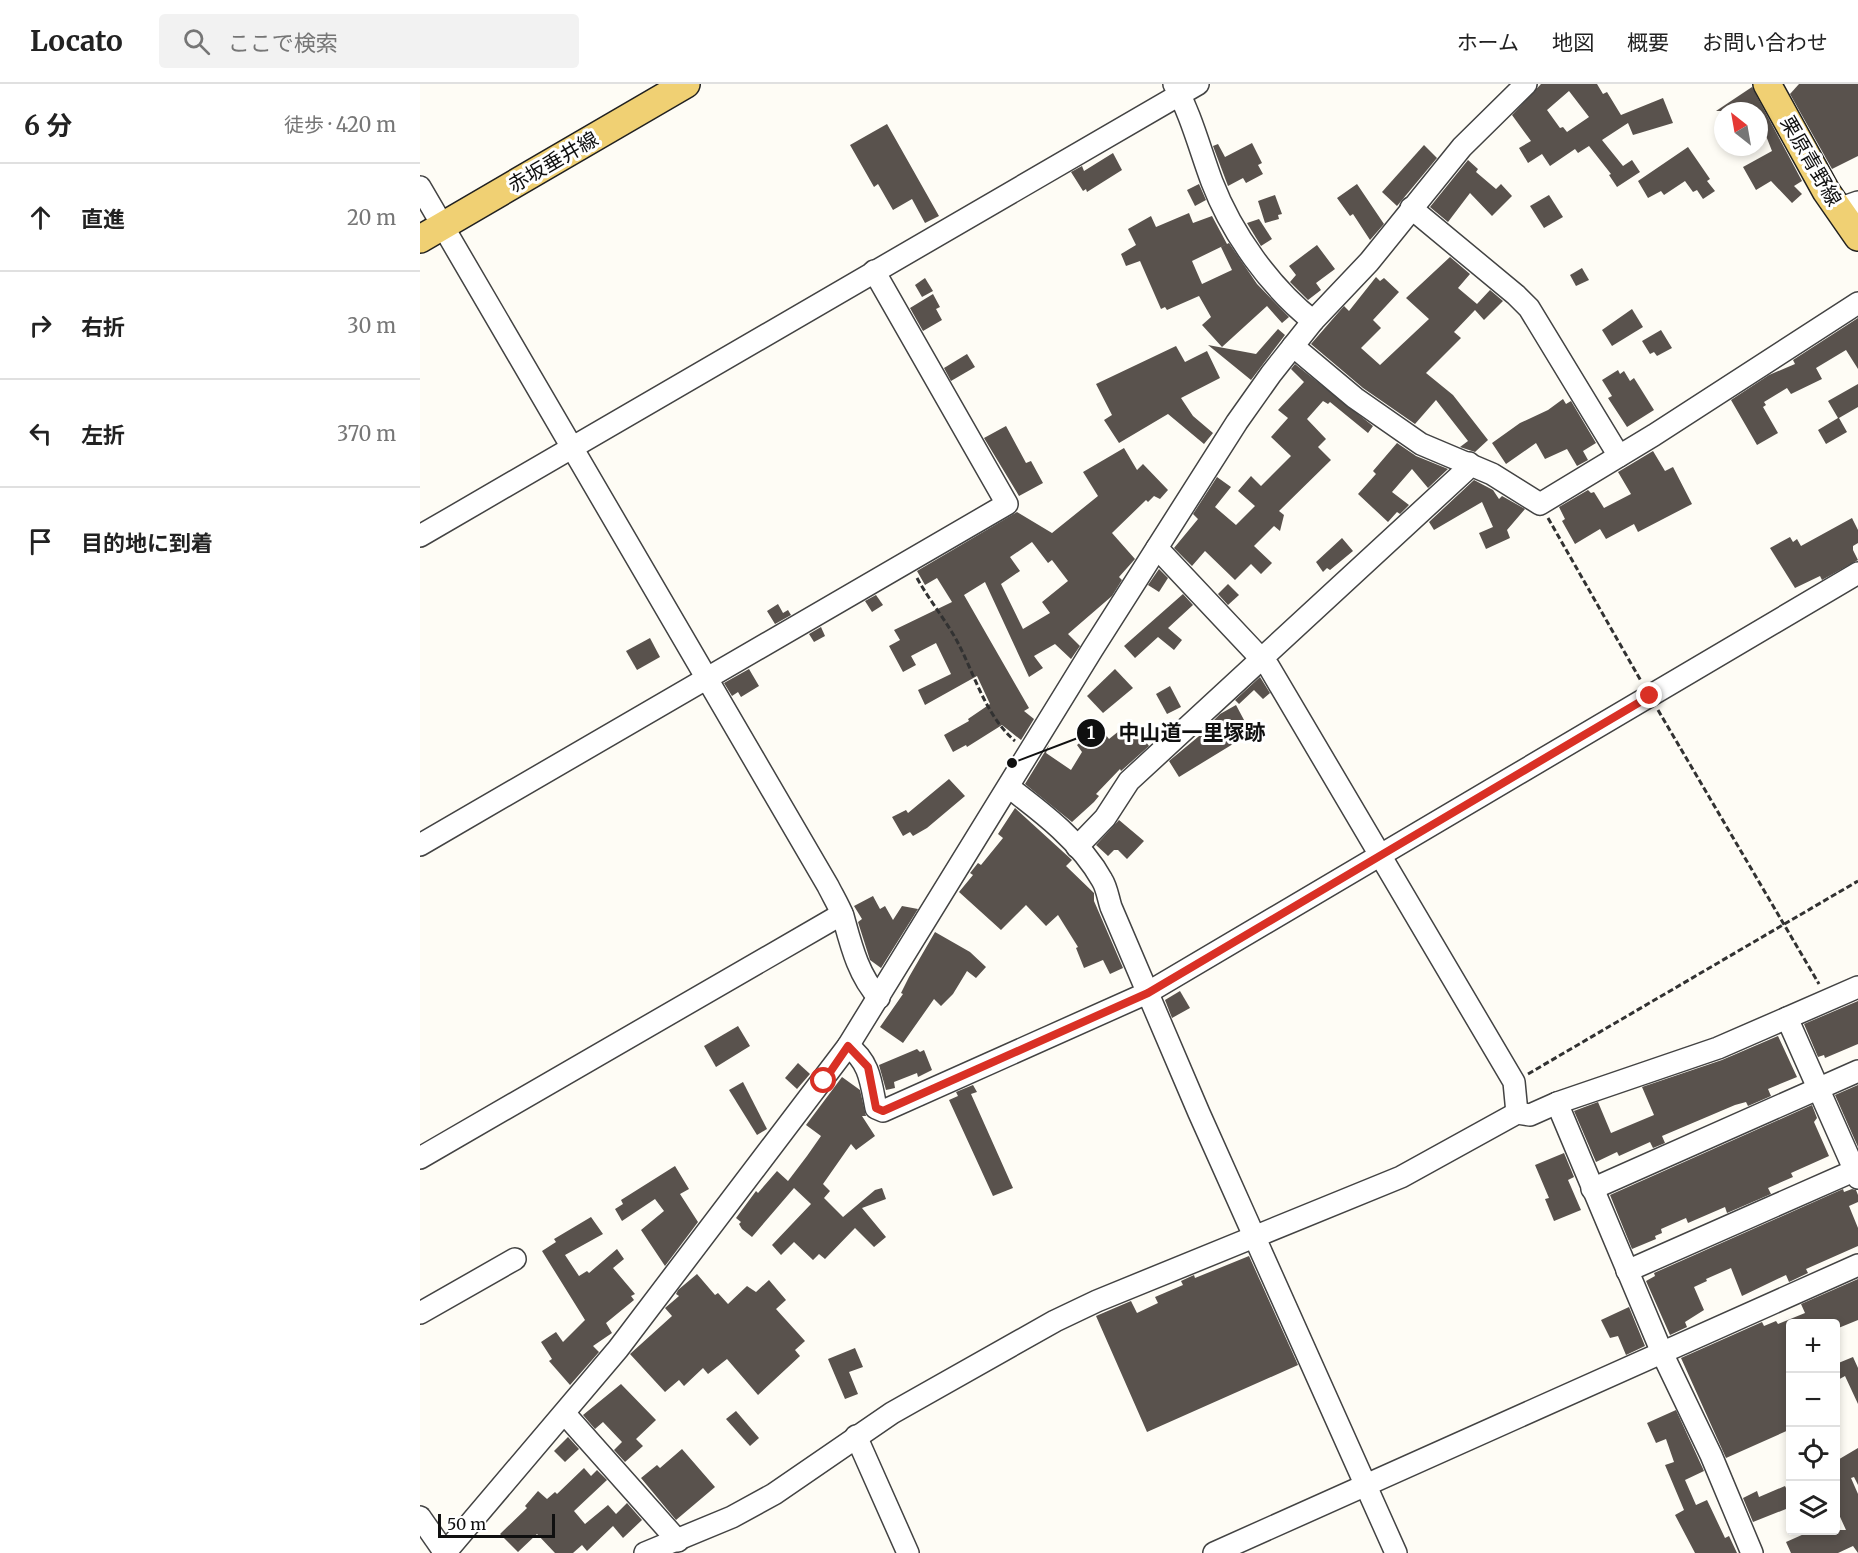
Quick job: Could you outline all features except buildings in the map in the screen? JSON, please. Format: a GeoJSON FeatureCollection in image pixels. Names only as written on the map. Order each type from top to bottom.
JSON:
{"type":"FeatureCollection","features":[{"type":"Feature","properties":{"kind":"main road","name":"赤坂垂井線"},"geometry":{"type":"LineString","coordinates":[[420,239],[686,84]]}},
{"type":"Feature","properties":{"kind":"main road","name":"栗原青野線"},"geometry":{"type":"LineString","coordinates":[[1767,84],[1848,206],[1858,237]]}},
{"type":"Feature","properties":{"kind":"street"},"geometry":{"type":"LineString","coordinates":[[420,1517],[445,1553],[565,1414],[674,1277],[848,1046],[1010,788],[1029,751],[1237,422],[1313,321],[1369,262],[1462,147],[1526,84]]}},
{"type":"Feature","properties":{"kind":"street"},"geometry":{"type":"LineString","coordinates":[[420,536],[1184,87],[1213,185],[1238,231],[1270,282],[1313,321]]}},
{"type":"Feature","properties":{"kind":"street"},"geometry":{"type":"LineString","coordinates":[[420,187],[842,914],[848,939],[867,985],[879,998]]}},
{"type":"Feature","properties":{"kind":"street"},"geometry":{"type":"LineString","coordinates":[[1411,208],[1529,308],[1619,456]]}},
{"type":"Feature","properties":{"kind":"street"},"geometry":{"type":"LineString","coordinates":[[420,845],[1007,504],[874,271]]}},
{"type":"Feature","properties":{"kind":"street"},"geometry":{"type":"LineString","coordinates":[[1293,346],[1356,398],[1420,444],[1492,474],[1540,504],[1858,303]]}},
{"type":"Feature","properties":{"kind":"street"},"geometry":{"type":"LineString","coordinates":[[1077,847],[1105,818],[1129,781],[1465,471],[1469,464]]}},
{"type":"Feature","properties":{"kind":"street"},"geometry":{"type":"LineString","coordinates":[[1157,548],[1263,658],[1514,1083],[1517,1113]]}},
{"type":"Feature","properties":{"kind":"street"},"geometry":{"type":"LineString","coordinates":[[848,1046],[868,1067],[876,1108],[883,1111],[1148,993],[1858,573]]}},
{"type":"Feature","properties":{"kind":"street"},"geometry":{"type":"LineString","coordinates":[[1010,788],[1040,810],[1077,847],[1103,880],[1148,993],[1253,1235],[1396,1553]]}},
{"type":"Feature","properties":{"kind":"street"},"geometry":{"type":"LineString","coordinates":[[420,1158],[842,914]]}},
{"type":"Feature","properties":{"kind":"street"},"geometry":{"type":"LineString","coordinates":[[645,1553],[678,1541],[774,1494],[811,1471],[856,1436],[1055,1321],[1253,1235],[1401,1177],[1517,1113],[1530,1116],[1557,1103],[1718,1048],[1858,987]]}},
{"type":"Feature","properties":{"kind":"street"},"geometry":{"type":"LineString","coordinates":[[1627,1271],[1857,1172],[1787,1018]]}},
{"type":"Feature","properties":{"kind":"street"},"geometry":{"type":"LineString","coordinates":[[1592,1189],[1858,1071]]}},
{"type":"Feature","properties":{"kind":"street"},"geometry":{"type":"LineString","coordinates":[[1557,1103],[1663,1355],[1711,1455],[1752,1553]]}},
{"type":"Feature","properties":{"kind":"street"},"geometry":{"type":"LineString","coordinates":[[420,1314],[515,1258]]}},
{"type":"Feature","properties":{"kind":"street"},"geometry":{"type":"LineString","coordinates":[[1214,1553],[1663,1355],[1858,1265]]}},
{"type":"Feature","properties":{"kind":"street"},"geometry":{"type":"LineString","coordinates":[[565,1414],[678,1541]]}},
{"type":"Feature","properties":{"kind":"street"},"geometry":{"type":"LineString","coordinates":[[856,1436],[908,1553]]}},
{"type":"Feature","properties":{"kind":"path"},"geometry":{"type":"LineString","coordinates":[[1540,504],[1829,1001]]}},
{"type":"Feature","properties":{"kind":"path"},"geometry":{"type":"LineString","coordinates":[[907,561],[956,639],[983,698],[1002,728],[1029,751]]}},
{"type":"Feature","properties":{"kind":"path"},"geometry":{"type":"LineString","coordinates":[[1514,1083],[1858,881]]}},
{"type":"Feature","properties":{"kind":"place","name":"中山道一里塚跡"},"geometry":{"type":"Point","coordinates":[1012,763]}},
{"type":"Feature","properties":{"kind":"route"},"geometry":{"type":"LineString","coordinates":[[824,1081],[848,1046],[858,1053],[868,1067],[876,1108],[883,1111],[1148,993],[1650,696]]}}]}
